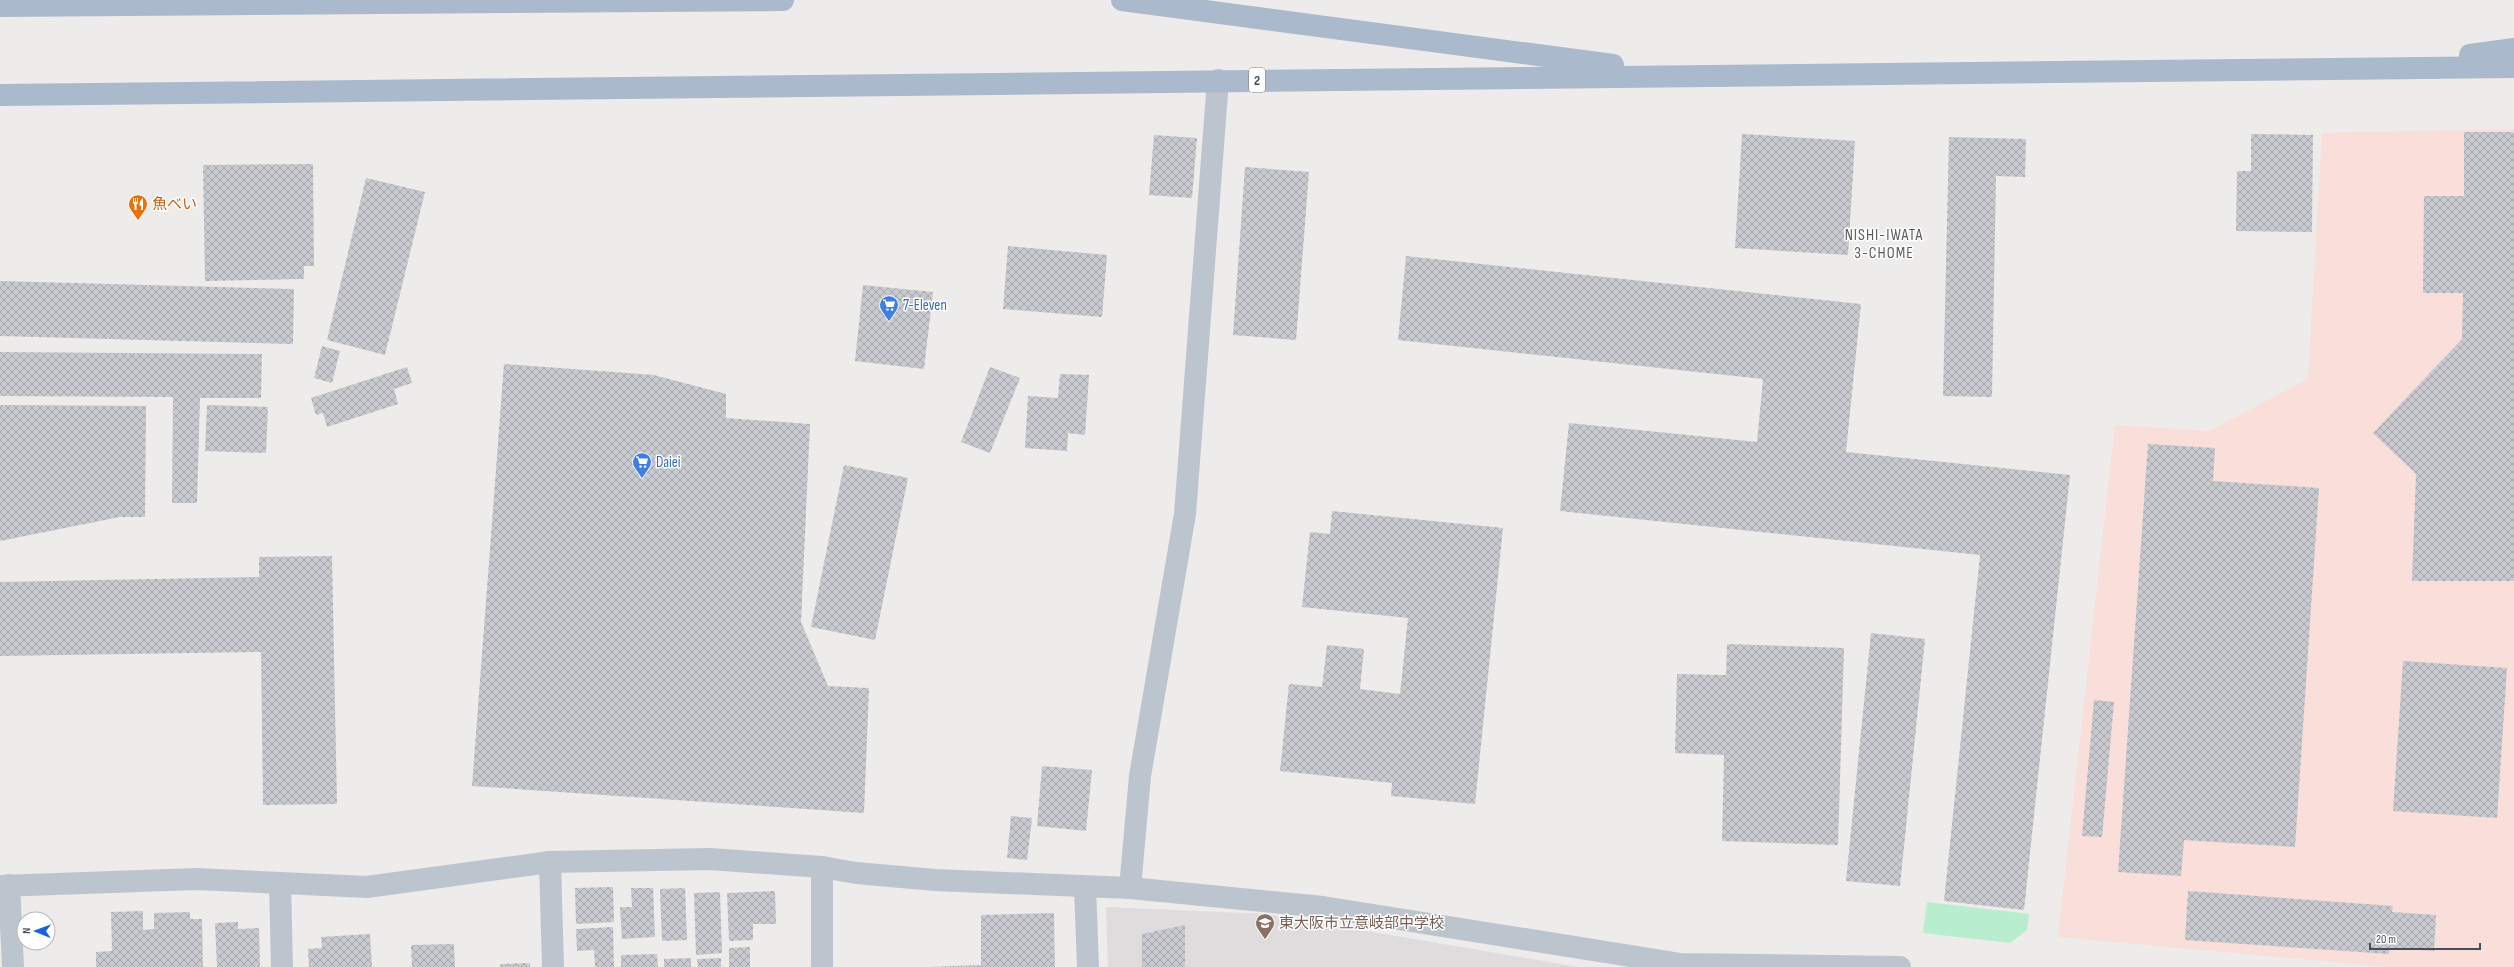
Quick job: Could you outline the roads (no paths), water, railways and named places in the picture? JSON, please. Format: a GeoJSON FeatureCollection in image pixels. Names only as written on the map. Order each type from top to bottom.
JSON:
{"type":"FeatureCollection","features":[{"type":"Feature","properties":{"kind":"main road"},"geometry":{"type":"LineString","coordinates":[[0,6],[784,0]]}},
{"type":"Feature","properties":{"kind":"main road"},"geometry":{"type":"LineString","coordinates":[[1122,0],[1691,75]]}},
{"type":"Feature","properties":{"kind":"main road"},"geometry":{"type":"LineString","coordinates":[[2372,68],[2514,49]]}},
{"type":"Feature","properties":{"kind":"main road","name":"2"},"geometry":{"type":"LineString","coordinates":[[0,95],[1218,80],[2514,67]]}},
{"type":"Feature","properties":{"kind":"street"},"geometry":{"type":"LineString","coordinates":[[1130,888],[1140,776],[1184,514],[1218,80]]}},
{"type":"Feature","properties":{"kind":"street"},"geometry":{"type":"LineString","coordinates":[[12,967],[5,886],[196,879],[367,887],[550,862],[710,859],[822,866],[856,873],[935,880],[1130,888],[1323,907],[1681,964],[1893,967]]}},
{"type":"Feature","properties":{"kind":"street"},"geometry":{"type":"LineString","coordinates":[[550,862],[553,967]]}},
{"type":"Feature","properties":{"kind":"street"},"geometry":{"type":"LineString","coordinates":[[822,866],[822,967]]}},
{"type":"Feature","properties":{"kind":"street"},"geometry":{"type":"LineString","coordinates":[[280,883],[282,967]]}},
{"type":"Feature","properties":{"kind":"street"},"geometry":{"type":"LineString","coordinates":[[1085,887],[1088,967]]}},
{"type":"Feature","properties":{"kind":"place","name":"魚べい"},"geometry":{"type":"Point","coordinates":[138,221]}},
{"type":"Feature","properties":{"kind":"place","name":"7-Eleven"},"geometry":{"type":"Point","coordinates":[889,322]}},
{"type":"Feature","properties":{"kind":"place","name":"Daiei"},"geometry":{"type":"Point","coordinates":[642,479]}},
{"type":"Feature","properties":{"kind":"place","name":"東大阪市立意岐部中学校"},"geometry":{"type":"Point","coordinates":[1265,940]}},
{"type":"Feature","properties":{"kind":"district","name":"NISHI-IWATA 3-CHOME"},"geometry":{"type":"Point","coordinates":[1884,243]}}]}
